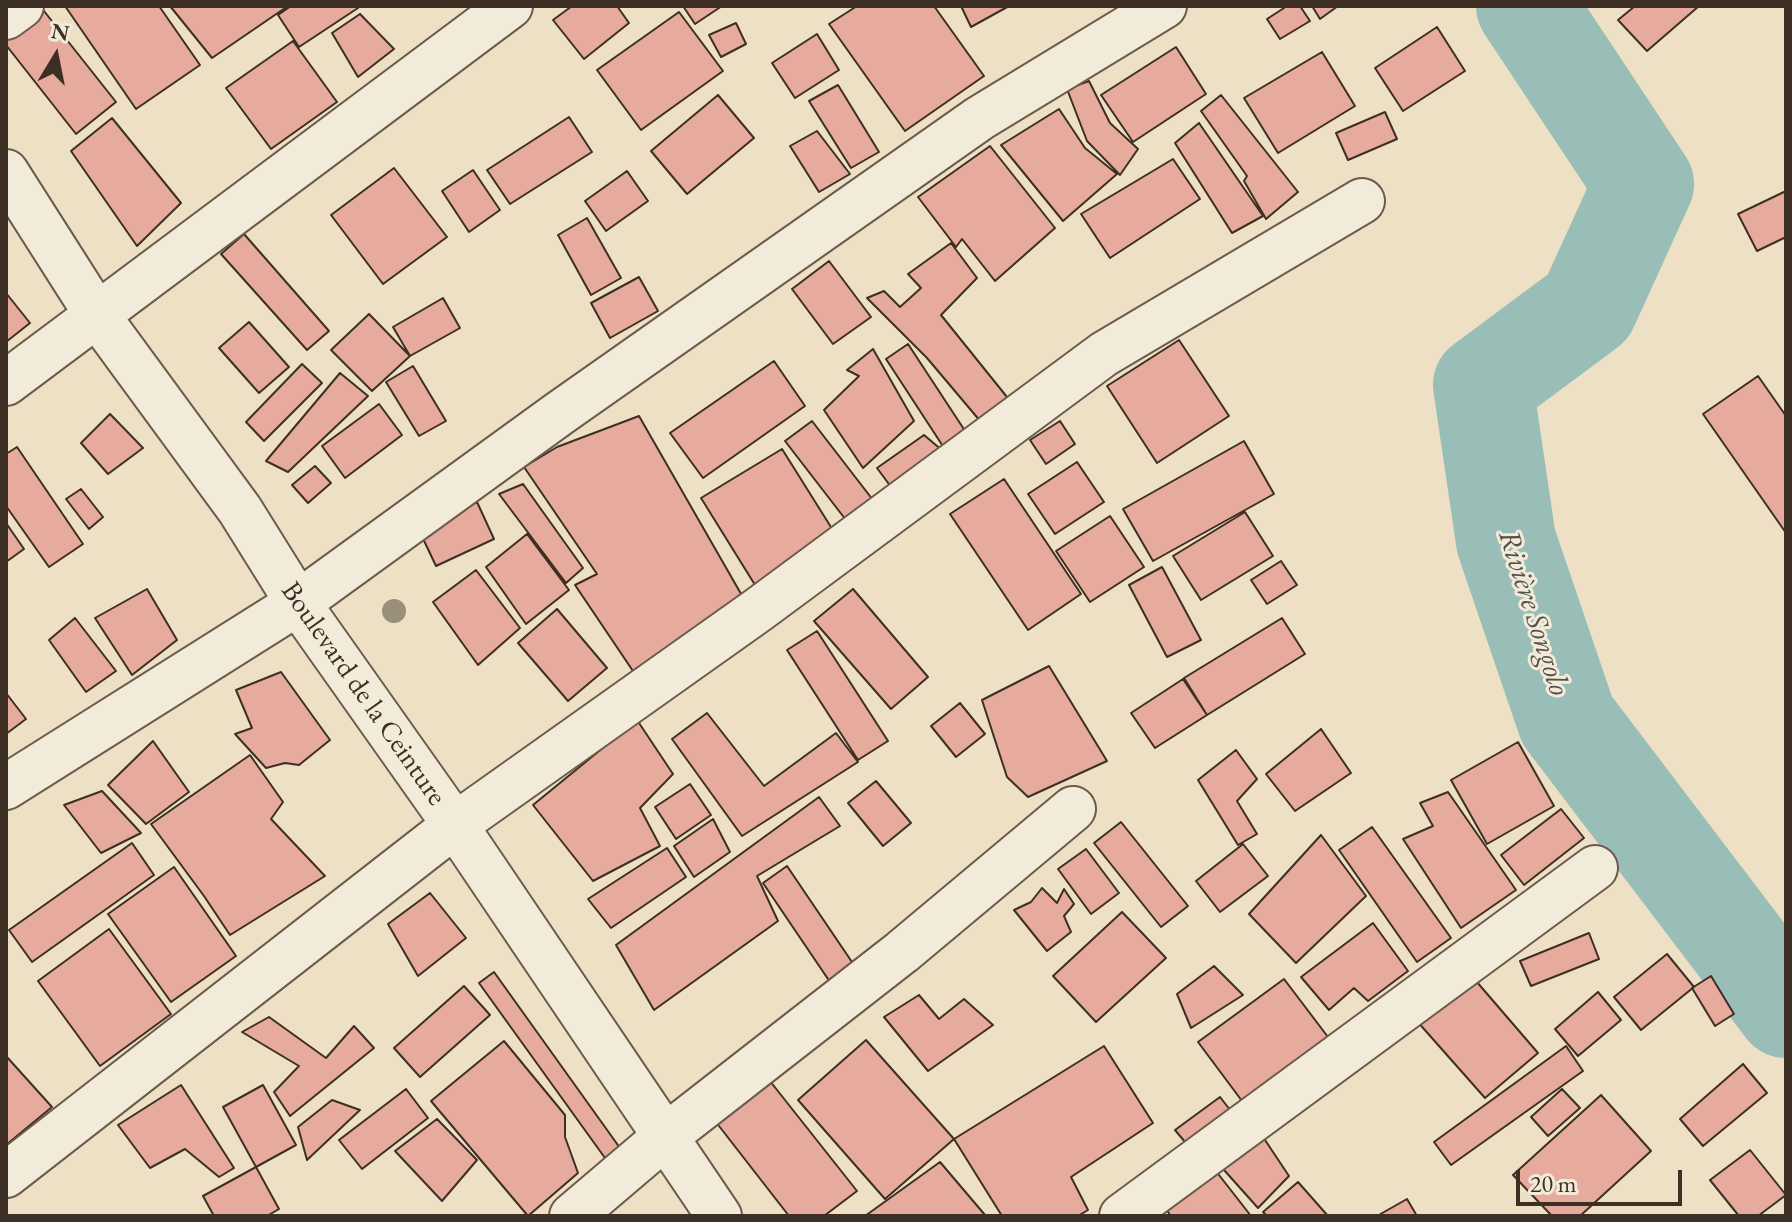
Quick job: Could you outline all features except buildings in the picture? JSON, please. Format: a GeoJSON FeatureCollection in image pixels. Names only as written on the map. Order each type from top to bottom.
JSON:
{"type":"FeatureCollection","features":[{"type":"Feature","properties":{"kind":"street"},"geometry":{"type":"LineString","coordinates":[[6,17],[21,6]]}},
{"type":"Feature","properties":{"kind":"street"},"geometry":{"type":"LineString","coordinates":[[6,383],[510,6]]}},
{"type":"Feature","properties":{"kind":"street"},"geometry":{"type":"LineString","coordinates":[[6,787],[298,603],[573,404],[980,118],[1164,6]]}},
{"type":"Feature","properties":{"kind":"street","name":"Boulevard de la Ceinture"},"geometry":{"type":"LineString","coordinates":[[6,172],[97,315],[240,510],[298,603],[455,825],[719,1216]]}},
{"type":"Feature","properties":{"kind":"street"},"geometry":{"type":"LineString","coordinates":[[6,1175],[455,825],[758,610],[1104,354],[1362,201]]}},
{"type":"Feature","properties":{"kind":"street"},"geometry":{"type":"LineString","coordinates":[[572,1216],[666,1136],[902,952],[1073,809]]}},
{"type":"Feature","properties":{"kind":"street"},"geometry":{"type":"LineString","coordinates":[[1122,1216],[1595,868]]}},
{"type":"Feature","properties":{"kind":"waterway","name":"Rivière Songolo"},"geometry":{"type":"LineString","coordinates":[[1526,6],[1644,184],[1588,307],[1483,385],[1506,541],[1567,720],[1786,1008]]}}]}
